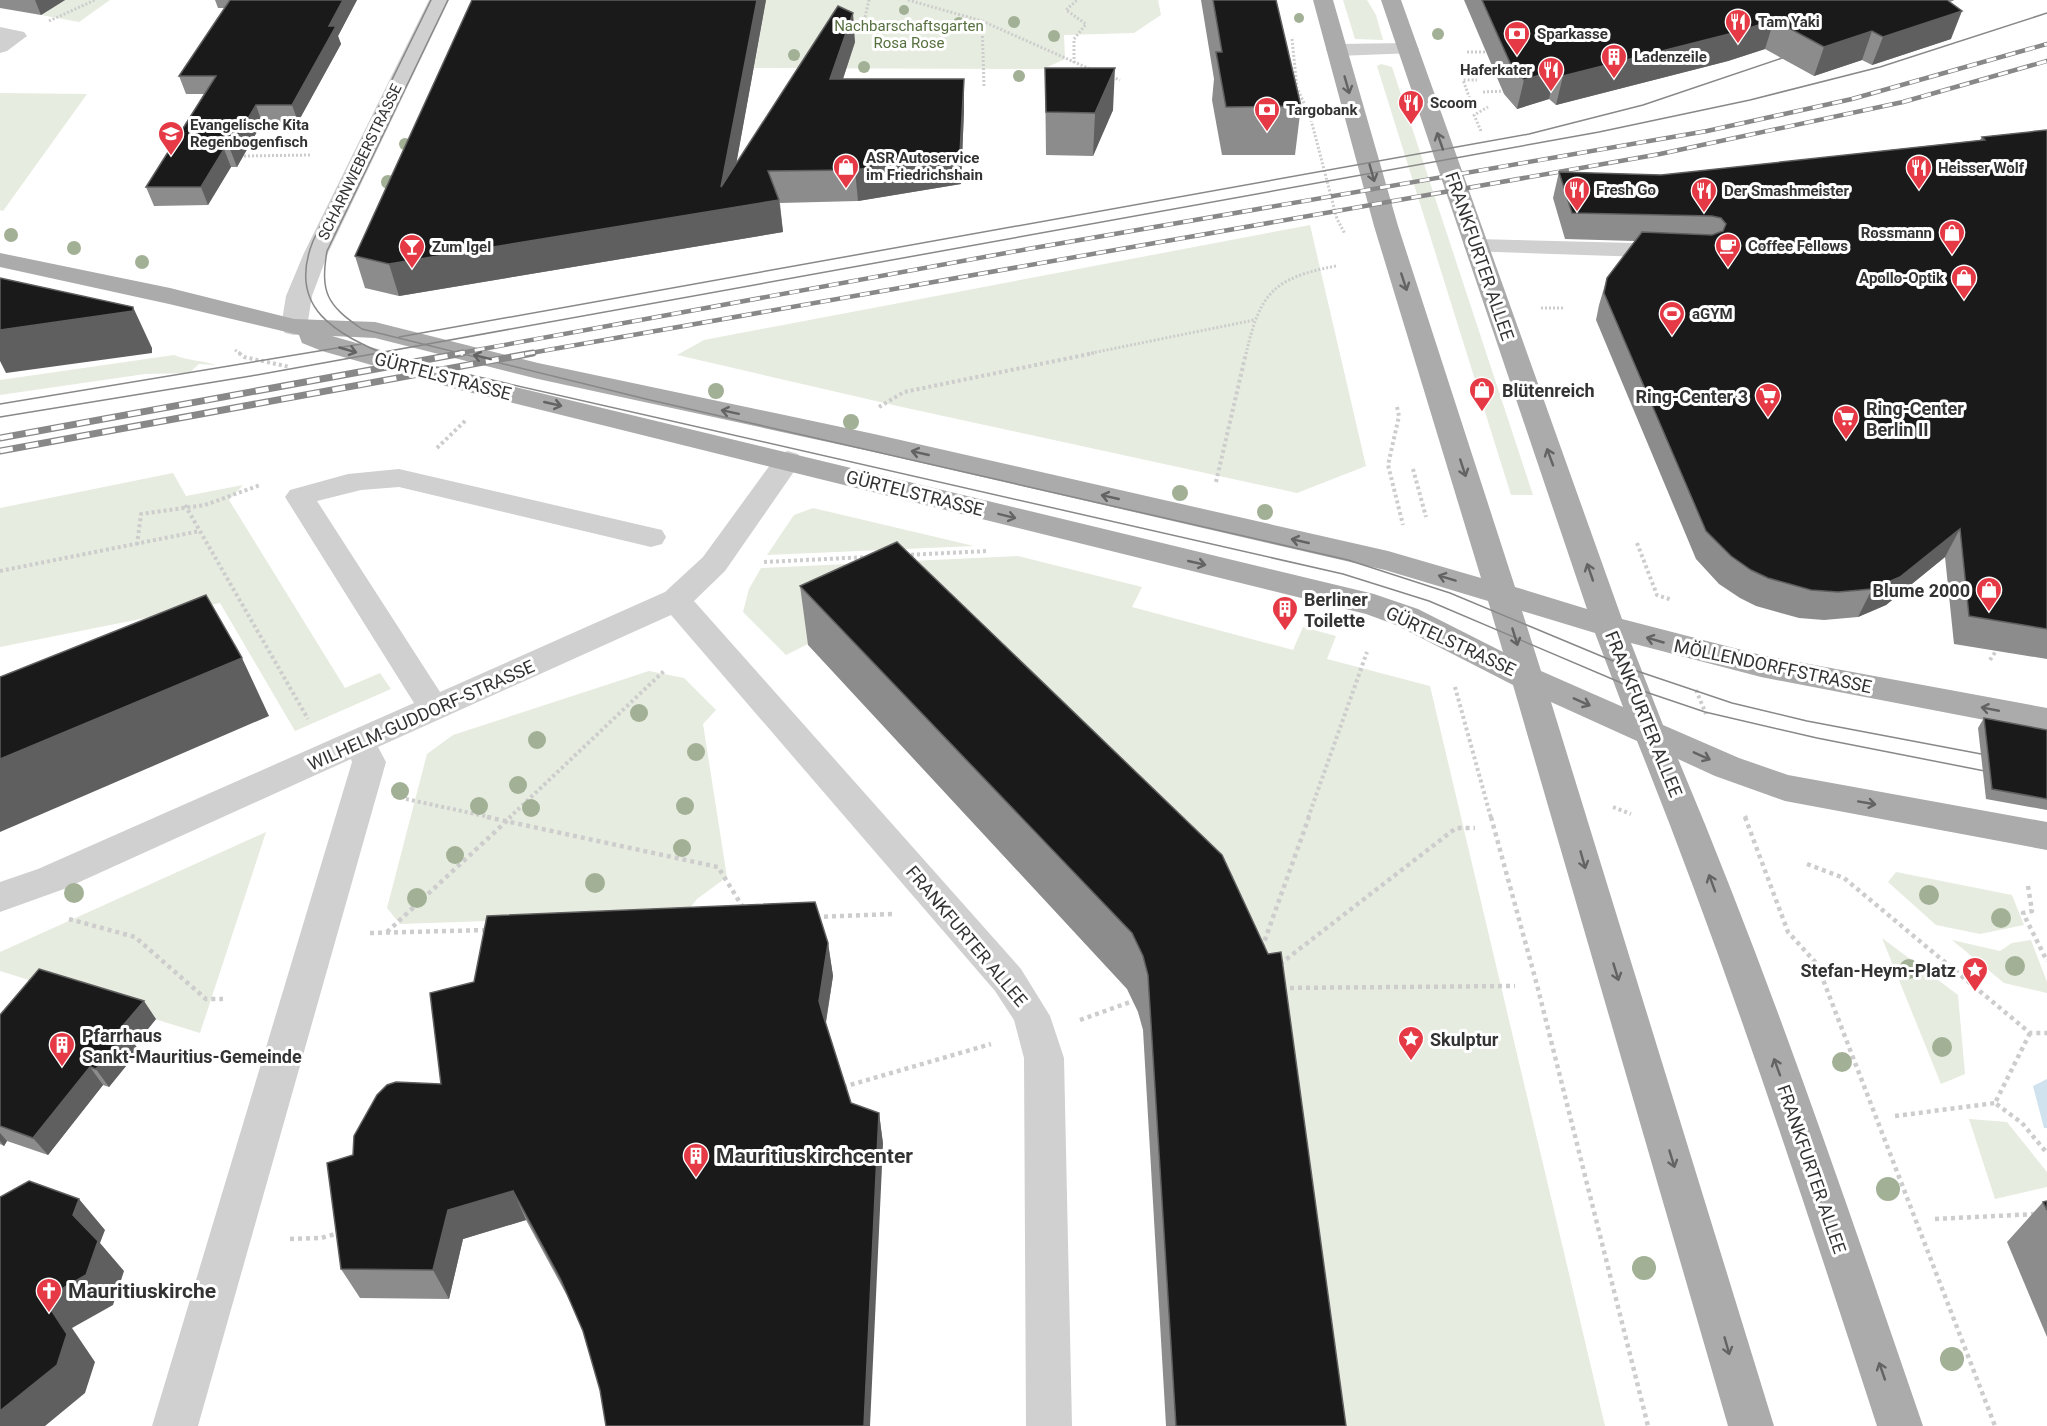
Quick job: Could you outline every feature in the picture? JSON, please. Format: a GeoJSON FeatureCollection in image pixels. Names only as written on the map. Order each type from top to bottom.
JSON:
{"type":"FeatureCollection","features":[{"type":"Feature","properties":{"kind":"main road"},"geometry":{"type":"LineString","coordinates":[[1323,0],[1386,226],[1528,678],[1750,1426]]}},
{"type":"Feature","properties":{"kind":"main road","name":"FRANKFURTER ALLEE"},"geometry":{"type":"LineString","coordinates":[[1391,0],[1609,627],[1649,732],[1706,868],[1823,1197],[1900,1426]]}},
{"type":"Feature","properties":{"kind":"main road","name":"GÜRTELSTRASSE"},"geometry":{"type":"LineString","coordinates":[[0,260],[170,296],[294,327],[375,330],[538,371],[874,442],[1378,558],[1502,596]]}},
{"type":"Feature","properties":{"kind":"main road","name":"GÜRTELSTRASSE"},"geometry":{"type":"LineString","coordinates":[[294,327],[330,345],[470,384],[788,460],[1088,537],[1374,605],[1440,632],[1528,678]]}},
{"type":"Feature","properties":{"kind":"main road","name":"MÖLLENDORFFSTRASSE"},"geometry":{"type":"LineString","coordinates":[[1502,596],[1609,627],[1761,666],[2047,720]]}},
{"type":"Feature","properties":{"kind":"main road"},"geometry":{"type":"LineString","coordinates":[[1528,678],[1727,767],[1785,788],[2047,836]]}},
{"type":"Feature","properties":{"kind":"street","name":"SCHARNWEBERSTRASSE"},"geometry":{"type":"LineString","coordinates":[[294,327],[299,296],[312,261],[439,0]]}},
{"type":"Feature","properties":{"kind":"street"},"geometry":{"type":"LineString","coordinates":[[1337,50],[1408,49]]}},
{"type":"Feature","properties":{"kind":"street"},"geometry":{"type":"LineString","coordinates":[[1476,246],[1691,252]]}},
{"type":"Feature","properties":{"kind":"street","name":"WILHELM-GUDDORF-STRASSE"},"geometry":{"type":"LineString","coordinates":[[0,897],[51,879],[676,600],[714,564],[788,460]]}},
{"type":"Feature","properties":{"kind":"street"},"geometry":{"type":"LineString","coordinates":[[434,709],[300,498],[338,484],[371,477],[399,478],[651,537]]}},
{"type":"Feature","properties":{"kind":"street","name":"FRANKFURTER ALLEE"},"geometry":{"type":"LineString","coordinates":[[676,600],[1008,980],[1029,1009],[1040,1031],[1044,1058],[1049,1426]]}},
{"type":"Feature","properties":{"kind":"street"},"geometry":{"type":"LineString","coordinates":[[175,1426],[369,762],[345,749]]}},
{"type":"Feature","properties":{"kind":"path"},"geometry":{"type":"LineString","coordinates":[[6,38],[95,0]]}},
{"type":"Feature","properties":{"kind":"path"},"geometry":{"type":"LineString","coordinates":[[864,21],[868,0]]}},
{"type":"Feature","properties":{"kind":"path"},"geometry":{"type":"LineString","coordinates":[[908,0],[982,21],[1093,70]]}},
{"type":"Feature","properties":{"kind":"path"},"geometry":{"type":"LineString","coordinates":[[1074,63],[1074,39],[1086,24],[1066,9],[1077,0]]}},
{"type":"Feature","properties":{"kind":"path"},"geometry":{"type":"LineString","coordinates":[[982,21],[984,87]]}},
{"type":"Feature","properties":{"kind":"path"},"geometry":{"type":"LineString","coordinates":[[1294,50],[1292,68],[1301,105],[1310,116],[1337,219],[1348,238]]}},
{"type":"Feature","properties":{"kind":"path"},"geometry":{"type":"LineString","coordinates":[[1467,52],[1485,52]]}},
{"type":"Feature","properties":{"kind":"path"},"geometry":{"type":"LineString","coordinates":[[1111,77],[1120,80]]}},
{"type":"Feature","properties":{"kind":"path"},"geometry":{"type":"LineString","coordinates":[[1471,102],[1463,80],[1477,80]]}},
{"type":"Feature","properties":{"kind":"path"},"geometry":{"type":"LineString","coordinates":[[1482,92],[1514,89]]}},
{"type":"Feature","properties":{"kind":"path"},"geometry":{"type":"LineString","coordinates":[[1481,131],[1474,115],[1488,107]]}},
{"type":"Feature","properties":{"kind":"path"},"geometry":{"type":"LineString","coordinates":[[244,156],[312,154]]}},
{"type":"Feature","properties":{"kind":"path"},"geometry":{"type":"LineString","coordinates":[[1216,482],[1254,320],[1262,299],[1276,286],[1290,278],[1336,266]]}},
{"type":"Feature","properties":{"kind":"path"},"geometry":{"type":"LineString","coordinates":[[1540,308],[1565,308]]}},
{"type":"Feature","properties":{"kind":"path"},"geometry":{"type":"LineString","coordinates":[[878,409],[883,402],[904,392],[1254,320]]}},
{"type":"Feature","properties":{"kind":"path"},"geometry":{"type":"LineString","coordinates":[[1396,404],[1399,416],[1388,465],[1404,528]]}},
{"type":"Feature","properties":{"kind":"path"},"geometry":{"type":"LineString","coordinates":[[454,431],[462,423]]}},
{"type":"Feature","properties":{"kind":"path"},"geometry":{"type":"LineString","coordinates":[[1413,469],[1426,517]]}},
{"type":"Feature","properties":{"kind":"path"},"geometry":{"type":"LineString","coordinates":[[137,545],[141,514],[205,505],[225,497]]}},
{"type":"Feature","properties":{"kind":"path"},"geometry":{"type":"LineString","coordinates":[[185,506],[345,749]]}},
{"type":"Feature","properties":{"kind":"path"},"geometry":{"type":"LineString","coordinates":[[0,571],[200,531]]}},
{"type":"Feature","properties":{"kind":"path"},"geometry":{"type":"LineString","coordinates":[[1637,543],[1657,595],[1678,603]]}},
{"type":"Feature","properties":{"kind":"path"},"geometry":{"type":"LineString","coordinates":[[900,555],[992,551]]}},
{"type":"Feature","properties":{"kind":"path"},"geometry":{"type":"LineString","coordinates":[[762,562],[877,556]]}},
{"type":"Feature","properties":{"kind":"path"},"geometry":{"type":"LineString","coordinates":[[1990,660],[1996,651]]}},
{"type":"Feature","properties":{"kind":"path"},"geometry":{"type":"LineString","coordinates":[[1260,955],[1367,652]]}},
{"type":"Feature","properties":{"kind":"path"},"geometry":{"type":"LineString","coordinates":[[387,932],[664,671]]}},
{"type":"Feature","properties":{"kind":"path"},"geometry":{"type":"LineString","coordinates":[[1453,680],[1537,985],[1648,1426]]}},
{"type":"Feature","properties":{"kind":"path"},"geometry":{"type":"LineString","coordinates":[[406,799],[718,867],[745,911]]}},
{"type":"Feature","properties":{"kind":"path"},"geometry":{"type":"LineString","coordinates":[[1604,803],[1631,814]]}},
{"type":"Feature","properties":{"kind":"path"},"geometry":{"type":"LineString","coordinates":[[1276,967],[1456,828],[1475,828]]}},
{"type":"Feature","properties":{"kind":"path"},"geometry":{"type":"LineString","coordinates":[[1807,864],[1844,878],[2030,1033],[2047,1033]]}},
{"type":"Feature","properties":{"kind":"path"},"geometry":{"type":"LineString","coordinates":[[51,879],[68,918],[135,937],[206,999],[223,999]]}},
{"type":"Feature","properties":{"kind":"path"},"geometry":{"type":"LineString","coordinates":[[2028,886],[2032,911],[2023,913],[2047,961]]}},
{"type":"Feature","properties":{"kind":"path"},"geometry":{"type":"LineString","coordinates":[[1780,912],[1788,932],[1817,964],[1995,1426]]}},
{"type":"Feature","properties":{"kind":"path"},"geometry":{"type":"LineString","coordinates":[[807,917],[902,914]]}},
{"type":"Feature","properties":{"kind":"path"},"geometry":{"type":"LineString","coordinates":[[370,933],[496,929]]}},
{"type":"Feature","properties":{"kind":"path"},"geometry":{"type":"LineString","coordinates":[[1271,988],[1515,986]]}},
{"type":"Feature","properties":{"kind":"path"},"geometry":{"type":"LineString","coordinates":[[1075,1022],[1134,1001]]}},
{"type":"Feature","properties":{"kind":"path"},"geometry":{"type":"LineString","coordinates":[[1995,1103],[2030,1033]]}},
{"type":"Feature","properties":{"kind":"path"},"geometry":{"type":"LineString","coordinates":[[836,1089],[998,1043]]}},
{"type":"Feature","properties":{"kind":"path"},"geometry":{"type":"LineString","coordinates":[[1895,1116],[1995,1103],[2022,1123],[2047,1153]]}},
{"type":"Feature","properties":{"kind":"path"},"geometry":{"type":"LineString","coordinates":[[1935,1219],[2047,1213]]}},
{"type":"Feature","properties":{"kind":"path"},"geometry":{"type":"LineString","coordinates":[[290,1239],[321,1238],[351,1230]]}},
{"type":"Feature","properties":{"kind":"green space"},"geometry":{"type":"Polygon","coordinates":[[[65,0],[110,0],[79,22],[41,15],[65,0]]]}},
{"type":"Feature","properties":{"kind":"green space","name":"Nachbarschaftsgarten Rosa Rose"},"geometry":{"type":"Polygon","coordinates":[[[766,0],[1158,0],[1161,15],[1134,33],[1064,35],[1065,59],[1043,69],[754,68],[766,0]]]}},
{"type":"Feature","properties":{"kind":"green space"},"geometry":{"type":"Polygon","coordinates":[[[1343,0],[1367,0],[1376,15],[1383,40],[1355,39],[1343,0]]]}},
{"type":"Feature","properties":{"kind":"green space"},"geometry":{"type":"Polygon","coordinates":[[[1381,64],[1392,67],[1533,495],[1511,495],[1377,66],[1381,64]]]}},
{"type":"Feature","properties":{"kind":"green space"},"geometry":{"type":"Polygon","coordinates":[[[0,93],[87,94],[3,211],[0,210],[0,93]]]}},
{"type":"Feature","properties":{"kind":"green space"},"geometry":{"type":"Polygon","coordinates":[[[1310,225],[1366,466],[1297,493],[902,407],[677,355],[704,340],[1310,225]]]}},
{"type":"Feature","properties":{"kind":"green space"},"geometry":{"type":"Polygon","coordinates":[[[174,355],[216,365],[199,364],[189,373],[145,374],[0,395],[0,380],[174,355]]]}},
{"type":"Feature","properties":{"kind":"green space"},"geometry":{"type":"Polygon","coordinates":[[[173,473],[186,496],[243,485],[229,500],[345,688],[380,673],[391,689],[295,731],[220,603],[0,647],[0,508],[173,473]]]}},
{"type":"Feature","properties":{"kind":"green space"},"geometry":{"type":"Polygon","coordinates":[[[813,508],[974,546],[767,555],[794,515],[813,508]]]}},
{"type":"Feature","properties":{"kind":"green space"},"geometry":{"type":"Polygon","coordinates":[[[1018,556],[1142,587],[1132,607],[1293,650],[1303,627],[1336,636],[1327,659],[1430,686],[1605,1426],[1327,1426],[1274,1005],[902,597],[786,655],[743,612],[749,589],[761,568],[1018,556]]]}},
{"type":"Feature","properties":{"kind":"green space"},"geometry":{"type":"Polygon","coordinates":[[[649,671],[684,678],[716,710],[703,724],[727,877],[697,899],[685,914],[400,924],[387,908],[427,754],[453,735],[649,671]]]}},
{"type":"Feature","properties":{"kind":"green space"},"geometry":{"type":"Polygon","coordinates":[[[266,832],[200,1033],[0,971],[0,952],[266,832]]]}},
{"type":"Feature","properties":{"kind":"green space"},"geometry":{"type":"Polygon","coordinates":[[[1896,872],[2012,895],[2024,925],[1980,934],[1936,925],[1888,882],[1896,872]]]}},
{"type":"Feature","properties":{"kind":"green space"},"geometry":{"type":"Polygon","coordinates":[[[1882,938],[1958,995],[1965,1074],[1941,1084],[1882,938]]]}},
{"type":"Feature","properties":{"kind":"green space"},"geometry":{"type":"Polygon","coordinates":[[[1952,940],[2000,951],[2012,943],[2031,940],[2047,982],[2047,993],[2004,983],[1952,940]]]}},
{"type":"Feature","properties":{"kind":"green space"},"geometry":{"type":"Polygon","coordinates":[[[1969,1119],[2007,1122],[2047,1172],[2047,1187],[1995,1199],[1969,1119]]]}},
{"type":"Feature","properties":{"kind":"water"},"geometry":{"type":"Polygon","coordinates":[[[2047,1079],[2047,1128],[2044,1128],[2033,1086],[2047,1079]]]}},
{"type":"Feature","properties":{"kind":"building"},"geometry":{"type":"Polygon","coordinates":[[[230,0],[343,0],[329,26],[336,26],[292,105],[256,105],[230,149],[224,149],[201,187],[146,187],[216,76],[179,76],[230,0]]]}},
{"type":"Feature","properties":{"kind":"building"},"geometry":{"type":"Polygon","coordinates":[[[472,0],[757,0],[721,187],[838,6],[853,13],[830,79],[964,79],[960,153],[855,170],[768,171],[779,200],[389,264],[355,256],[472,0]]]}},
{"type":"Feature","properties":{"kind":"building"},"geometry":{"type":"Polygon","coordinates":[[[1213,0],[1276,0],[1301,106],[1226,107],[1216,52],[1222,52],[1213,0]]]}},
{"type":"Feature","properties":{"kind":"building"},"geometry":{"type":"Polygon","coordinates":[[[1482,0],[1947,0],[1962,11],[1883,37],[1872,31],[1824,47],[1774,20],[1737,32],[1563,76],[1555,70],[1524,80],[1511,65],[1482,0]]]}},
{"type":"Feature","properties":{"kind":"building"},"geometry":{"type":"Polygon","coordinates":[[[1045,68],[1115,68],[1095,113],[1046,112],[1045,68]]]}},
{"type":"Feature","properties":{"kind":"building","name":"Ring-Center Berlin II"},"geometry":{"type":"Polygon","coordinates":[[[2047,130],[2047,629],[1969,616],[1960,529],[1900,577],[1872,589],[1838,592],[1811,590],[1768,578],[1751,570],[1731,556],[1706,531],[1604,293],[1607,278],[1642,232],[1712,235],[1723,231],[1726,224],[1721,218],[1712,216],[1572,213],[1559,172],[1661,175],[1985,140],[1982,137],[2047,130]]]}},
{"type":"Feature","properties":{"kind":"building"},"geometry":{"type":"Polygon","coordinates":[[[0,278],[133,307],[133,311],[0,330],[0,278]]]}},
{"type":"Feature","properties":{"kind":"building"},"geometry":{"type":"Polygon","coordinates":[[[897,542],[1222,855],[1268,954],[1281,952],[1346,1426],[1176,1426],[1148,975],[1143,956],[1132,933],[800,586],[897,542]]]}},
{"type":"Feature","properties":{"kind":"building"},"geometry":{"type":"Polygon","coordinates":[[[206,595],[242,658],[0,759],[0,677],[206,595]]]}},
{"type":"Feature","properties":{"kind":"building"},"geometry":{"type":"Polygon","coordinates":[[[1984,718],[2047,730],[2047,799],[1992,789],[1984,718]]]}},
{"type":"Feature","properties":{"kind":"building","name":"Mauritiuskirchcenter"},"geometry":{"type":"Polygon","coordinates":[[[815,902],[828,943],[819,1001],[823,1015],[851,1103],[879,1113],[864,1426],[606,1426],[600,1390],[583,1331],[561,1280],[513,1191],[448,1210],[433,1270],[341,1269],[327,1163],[353,1155],[354,1136],[377,1095],[387,1085],[396,1082],[441,1084],[430,993],[474,982],[487,916],[815,902]]]}},
{"type":"Feature","properties":{"kind":"building","name":"Pfarrhaus Sankt-Mauritius-Gemeinde"},"geometry":{"type":"Polygon","coordinates":[[[39,969],[144,1001],[120,1029],[126,1032],[96,1069],[90,1067],[33,1138],[0,1126],[0,1015],[39,969]]]}},
{"type":"Feature","properties":{"kind":"building","name":"Mauritiuskirche"},"geometry":{"type":"Polygon","coordinates":[[[29,1181],[79,1199],[73,1215],[98,1241],[86,1275],[44,1299],[67,1334],[57,1365],[0,1411],[0,1197],[29,1181]]]}},
{"type":"Feature","properties":{"kind":"tram line"},"geometry":{"type":"LineString","coordinates":[[381,352],[352,339],[322,316],[312,302],[306,285],[306,265],[313,241],[431,0]]}},
{"type":"Feature","properties":{"kind":"tram line"},"geometry":{"type":"LineString","coordinates":[[425,345],[362,329],[341,313],[329,297],[326,288],[325,265],[327,251],[448,0]]}},
{"type":"Feature","properties":{"kind":"tram line"},"geometry":{"type":"LineString","coordinates":[[1933,6],[1953,0]]}},
{"type":"Feature","properties":{"kind":"tram line"},"geometry":{"type":"LineString","coordinates":[[425,345],[1599,132],[1750,100],[1880,67],[2047,13]]}},
{"type":"Feature","properties":{"kind":"tram line"},"geometry":{"type":"LineString","coordinates":[[399,337],[1529,134],[1643,105],[1797,53]]}},
{"type":"Feature","properties":{"kind":"tram line"},"geometry":{"type":"LineString","coordinates":[[0,404],[361,344]]}},
{"type":"Feature","properties":{"kind":"tram line"},"geometry":{"type":"LineString","coordinates":[[381,352],[425,345]]}},
{"type":"Feature","properties":{"kind":"tram line"},"geometry":{"type":"LineString","coordinates":[[425,345],[650,400],[1348,560],[1450,593],[1637,671],[1732,703],[1807,721],[1997,757]]}},
{"type":"Feature","properties":{"kind":"tram line"},"geometry":{"type":"LineString","coordinates":[[0,417],[381,352]]}},
{"type":"Feature","properties":{"kind":"tram line"},"geometry":{"type":"LineString","coordinates":[[381,352],[391,357],[1343,574],[1429,601],[1631,687],[1705,712],[1817,738],[2000,774]]}},
{"type":"Feature","properties":{"kind":"railway"},"geometry":{"type":"LineString","coordinates":[[455,354],[1028,249],[1707,131],[1852,99],[2047,44]]}},
{"type":"Feature","properties":{"kind":"railway"},"geometry":{"type":"LineString","coordinates":[[525,354],[1660,154],[1903,102],[2047,61]]}},
{"type":"Feature","properties":{"kind":"railway"},"geometry":{"type":"LineString","coordinates":[[0,438],[463,353]]}},
{"type":"Feature","properties":{"kind":"railway"},"geometry":{"type":"LineString","coordinates":[[0,451],[533,353]]}},
{"type":"Feature","properties":{"kind":"place","name":"Tam Yaki"},"geometry":{"type":"Point","coordinates":[1738,45]}},
{"type":"Feature","properties":{"kind":"place","name":"Sparkasse"},"geometry":{"type":"Point","coordinates":[1517,57]}},
{"type":"Feature","properties":{"kind":"place","name":"Ladenzeile"},"geometry":{"type":"Point","coordinates":[1614,80]}},
{"type":"Feature","properties":{"kind":"place","name":"Haferkater"},"geometry":{"type":"Point","coordinates":[1551,93]}},
{"type":"Feature","properties":{"kind":"place","name":"Scoom"},"geometry":{"type":"Point","coordinates":[1411,126]}},
{"type":"Feature","properties":{"kind":"place","name":"Targobank"},"geometry":{"type":"Point","coordinates":[1267,133]}},
{"type":"Feature","properties":{"kind":"place","name":"Evangelische Kita Regenbogenfisch"},"geometry":{"type":"Point","coordinates":[171,157]}},
{"type":"Feature","properties":{"kind":"place","name":"ASR Autoservice im Friedrichshain"},"geometry":{"type":"Point","coordinates":[846,190]}},
{"type":"Feature","properties":{"kind":"place","name":"Heisser Wolf"},"geometry":{"type":"Point","coordinates":[1919,191]}},
{"type":"Feature","properties":{"kind":"place","name":"Fresh Go"},"geometry":{"type":"Point","coordinates":[1577,213]}},
{"type":"Feature","properties":{"kind":"place","name":"Der Smashmeister"},"geometry":{"type":"Point","coordinates":[1704,214]}},
{"type":"Feature","properties":{"kind":"place","name":"Rossmann"},"geometry":{"type":"Point","coordinates":[1952,256]}},
{"type":"Feature","properties":{"kind":"place","name":"Coffee Fellows"},"geometry":{"type":"Point","coordinates":[1728,269]}},
{"type":"Feature","properties":{"kind":"place","name":"Zum Igel"},"geometry":{"type":"Point","coordinates":[412,270]}},
{"type":"Feature","properties":{"kind":"place","name":"Apollo-Optik"},"geometry":{"type":"Point","coordinates":[1964,301]}},
{"type":"Feature","properties":{"kind":"place","name":"aGYM"},"geometry":{"type":"Point","coordinates":[1672,337]}},
{"type":"Feature","properties":{"kind":"place","name":"Blütenreich"},"geometry":{"type":"Point","coordinates":[1482,413]}},
{"type":"Feature","properties":{"kind":"place","name":"Ring-Center 3"},"geometry":{"type":"Point","coordinates":[1768,419]}},
{"type":"Feature","properties":{"kind":"place","name":"Ring-Center Berlin II"},"geometry":{"type":"Point","coordinates":[1846,441]}},
{"type":"Feature","properties":{"kind":"place","name":"Blume 2000"},"geometry":{"type":"Point","coordinates":[1989,613]}},
{"type":"Feature","properties":{"kind":"place","name":"Berliner Toilette"},"geometry":{"type":"Point","coordinates":[1285,632]}},
{"type":"Feature","properties":{"kind":"place","name":"Stefan-Heym-Platz"},"geometry":{"type":"Point","coordinates":[1975,993]}},
{"type":"Feature","properties":{"kind":"place","name":"Skulptur"},"geometry":{"type":"Point","coordinates":[1411,1062]}},
{"type":"Feature","properties":{"kind":"place","name":"Pfarrhaus Sankt-Mauritius-Gemeinde"},"geometry":{"type":"Point","coordinates":[62,1068]}},
{"type":"Feature","properties":{"kind":"place","name":"Mauritiuskirchcenter"},"geometry":{"type":"Point","coordinates":[696,1179]}},
{"type":"Feature","properties":{"kind":"place","name":"Mauritiuskirche"},"geometry":{"type":"Point","coordinates":[49,1314]}}]}
